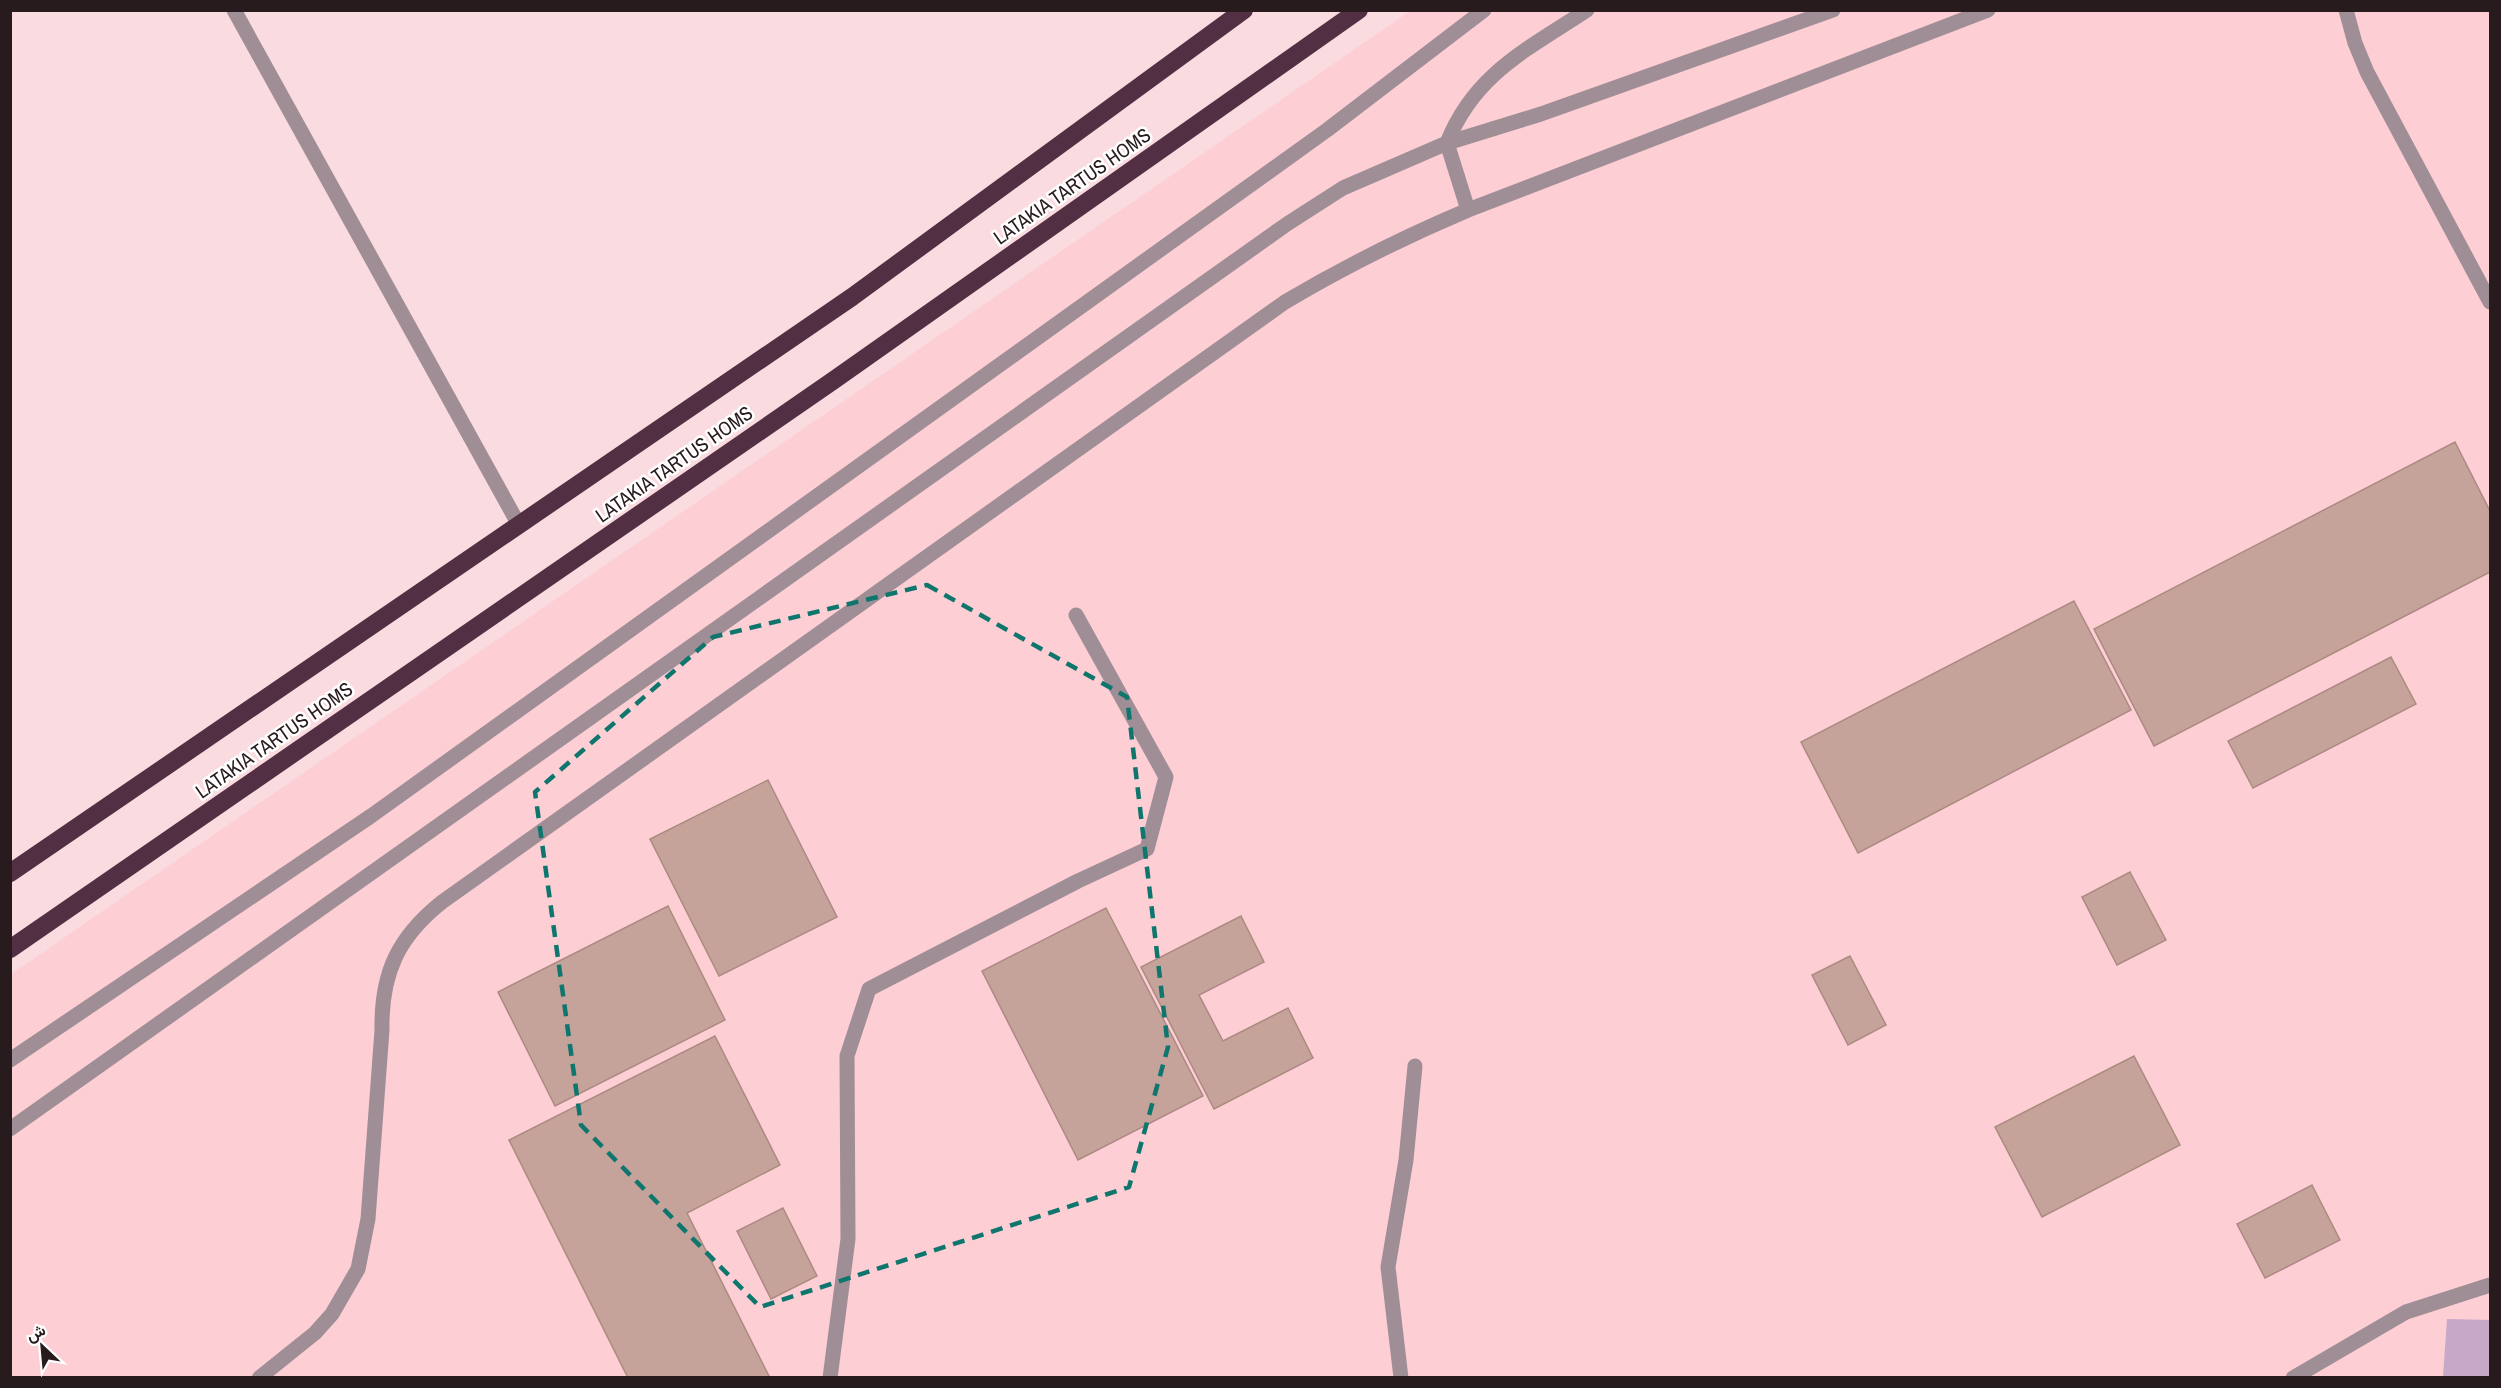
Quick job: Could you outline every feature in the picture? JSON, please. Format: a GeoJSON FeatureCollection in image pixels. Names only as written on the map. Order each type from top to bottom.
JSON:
{"type":"FeatureCollection","features":[{"type":"Feature","properties":{"kind":"highway"},"geometry":{"type":"LineString","coordinates":[[10,873],[852,297],[1244,10]]}},
{"type":"Feature","properties":{"kind":"highway","name":"LATAKIA TARTUS HOMS"},"geometry":{"type":"LineString","coordinates":[[10,949],[844,374],[1359,10]]}},
{"type":"Feature","properties":{"kind":"street"},"geometry":{"type":"LineString","coordinates":[[234,10],[519,525]]}},
{"type":"Feature","properties":{"kind":"street"},"geometry":{"type":"LineString","coordinates":[[10,1060],[381,809],[1327,130],[1484,10]]}},
{"type":"Feature","properties":{"kind":"street"},"geometry":{"type":"LineString","coordinates":[[1468,210],[1447,144],[1454,124],[1477,90],[1506,63],[1587,10]]}},
{"type":"Feature","properties":{"kind":"street"},"geometry":{"type":"LineString","coordinates":[[10,1129],[1287,224],[1343,188],[1447,144],[1541,114],[1833,10]]}},
{"type":"Feature","properties":{"kind":"street"},"geometry":{"type":"LineString","coordinates":[[259,1377],[315,1333],[346,1292],[358,1269],[368,1219],[382,1005],[386,981],[394,957],[407,936],[423,918],[1285,302],[1351,263],[1402,237],[1468,210],[1988,10]]}},
{"type":"Feature","properties":{"kind":"street"},"geometry":{"type":"LineString","coordinates":[[2346,10],[2355,43],[2367,72],[2490,302]]}},
{"type":"Feature","properties":{"kind":"street"},"geometry":{"type":"LineString","coordinates":[[830,1377],[848,1239],[847,1056],[869,988],[1078,881],[1147,849],[1166,777],[1076,615]]}},
{"type":"Feature","properties":{"kind":"street"},"geometry":{"type":"LineString","coordinates":[[1401,1377],[1388,1268],[1406,1160],[1415,1066]]}},
{"type":"Feature","properties":{"kind":"street"},"geometry":{"type":"LineString","coordinates":[[2293,1377],[2406,1312],[2490,1285]]}},
{"type":"Feature","properties":{"kind":"highlighted area"},"geometry":{"type":"Polygon","coordinates":[[[927,585],[1127,697],[1168,1047],[1129,1187],[760,1307],[581,1125],[535,792],[713,637],[927,585]]]}},
{"type":"Feature","properties":{"kind":"shaded area"},"geometry":{"type":"Polygon","coordinates":[[[1410,11],[2490,11],[2490,1377],[11,1377],[10,975],[1410,11]]]}},
{"type":"Feature","properties":{"kind":"shaded area"},"geometry":{"type":"Polygon","coordinates":[[[2447,1319],[2490,1320],[2490,1377],[2443,1377],[2447,1319]]]}},
{"type":"Feature","properties":{"kind":"building"},"geometry":{"type":"Polygon","coordinates":[[[2455,442],[2490,511],[2490,572],[2154,746],[2094,629],[2455,442]]]}},
{"type":"Feature","properties":{"kind":"building"},"geometry":{"type":"Polygon","coordinates":[[[2074,601],[2131,710],[1858,853],[1801,742],[2074,601]]]}},
{"type":"Feature","properties":{"kind":"building"},"geometry":{"type":"Polygon","coordinates":[[[2391,657],[2416,704],[2253,788],[2228,741],[2391,657]]]}},
{"type":"Feature","properties":{"kind":"building"},"geometry":{"type":"Polygon","coordinates":[[[768,780],[837,917],[719,976],[650,839],[768,780]]]}},
{"type":"Feature","properties":{"kind":"building"},"geometry":{"type":"Polygon","coordinates":[[[2130,872],[2166,940],[2117,965],[2082,897],[2130,872]]]}},
{"type":"Feature","properties":{"kind":"building"},"geometry":{"type":"Polygon","coordinates":[[[668,906],[725,1020],[555,1106],[498,992],[668,906]]]}},
{"type":"Feature","properties":{"kind":"building"},"geometry":{"type":"Polygon","coordinates":[[[1106,908],[1203,1096],[1078,1160],[982,971],[1106,908]]]}},
{"type":"Feature","properties":{"kind":"building"},"geometry":{"type":"Polygon","coordinates":[[[1241,916],[1264,962],[1199,995],[1223,1041],[1288,1008],[1313,1058],[1214,1109],[1141,967],[1241,916]]]}},
{"type":"Feature","properties":{"kind":"building"},"geometry":{"type":"Polygon","coordinates":[[[1850,956],[1886,1025],[1848,1045],[1812,975],[1850,956]]]}},
{"type":"Feature","properties":{"kind":"building"},"geometry":{"type":"Polygon","coordinates":[[[715,1036],[780,1165],[687,1213],[770,1378],[628,1378],[509,1140],[715,1036]]]}},
{"type":"Feature","properties":{"kind":"building"},"geometry":{"type":"Polygon","coordinates":[[[2134,1056],[2180,1145],[2042,1217],[1995,1127],[2134,1056]]]}},
{"type":"Feature","properties":{"kind":"building"},"geometry":{"type":"Polygon","coordinates":[[[2312,1185],[2340,1240],[2265,1278],[2237,1224],[2312,1185]]]}},
{"type":"Feature","properties":{"kind":"building"},"geometry":{"type":"Polygon","coordinates":[[[783,1208],[817,1276],[771,1299],[737,1231],[783,1208]]]}}]}
